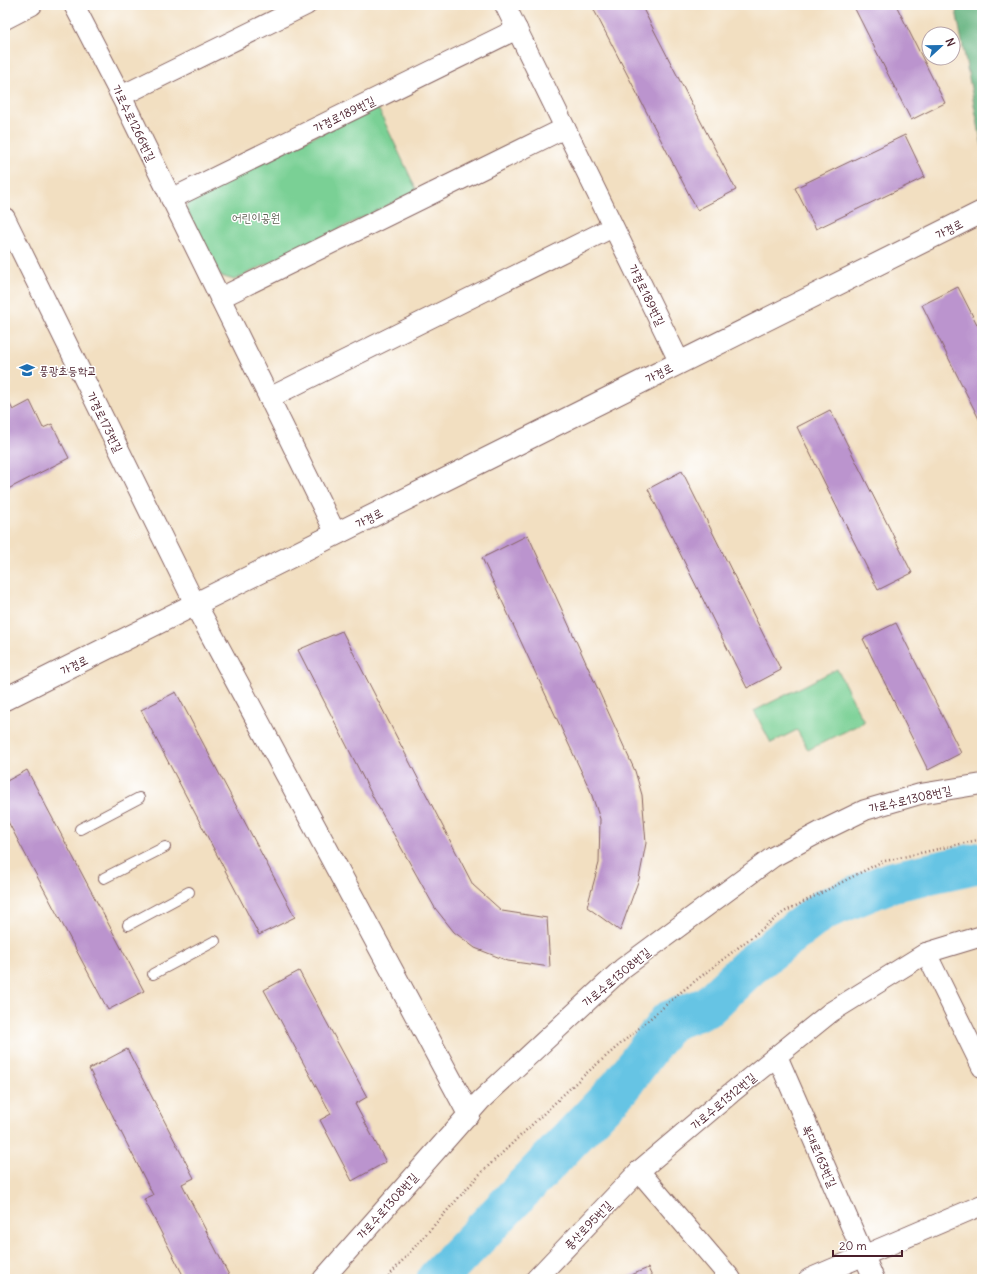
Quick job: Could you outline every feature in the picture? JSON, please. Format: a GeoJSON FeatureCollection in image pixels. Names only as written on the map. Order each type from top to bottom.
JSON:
{"type":"FeatureCollection","features":[{"type":"Feature","properties":{"kind":"street"},"geometry":{"type":"LineString","coordinates":[[5,19],[32,5]]}},
{"type":"Feature","properties":{"kind":"street","name":"가로수로1266번길"},"geometry":{"type":"LineString","coordinates":[[74,5],[121,96],[220,298]]}},
{"type":"Feature","properties":{"kind":"street"},"geometry":{"type":"LineString","coordinates":[[121,96],[306,5]]}},
{"type":"Feature","properties":{"kind":"street","name":"가경로189번길"},"geometry":{"type":"LineString","coordinates":[[505,5],[680,363]]}},
{"type":"Feature","properties":{"kind":"street","name":"가경로189번길"},"geometry":{"type":"LineString","coordinates":[[171,199],[517,29]]}},
{"type":"Feature","properties":{"kind":"street"},"geometry":{"type":"LineString","coordinates":[[336,534],[220,298],[565,128]]}},
{"type":"Feature","properties":{"kind":"street","name":"가경로"},"geometry":{"type":"LineString","coordinates":[[5,699],[982,212]]}},
{"type":"Feature","properties":{"kind":"street","name":"가경로173번길"},"geometry":{"type":"LineString","coordinates":[[5,218],[195,604]]}},
{"type":"Feature","properties":{"kind":"street"},"geometry":{"type":"LineString","coordinates":[[269,398],[613,227]]}},
{"type":"Feature","properties":{"kind":"street"},"geometry":{"type":"LineString","coordinates":[[195,604],[468,1114]]}},
{"type":"Feature","properties":{"kind":"street","name":"가로수로1308번길"},"geometry":{"type":"LineString","coordinates":[[323,1279],[468,1114],[623,968],[773,857],[865,810],[920,794],[982,784]]}},
{"type":"Feature","properties":{"kind":"street","name":"가로수로1312번길"},"geometry":{"type":"LineString","coordinates":[[639,1171],[731,1093],[831,1012],[926,953],[982,936]]}},
{"type":"Feature","properties":{"kind":"street"},"geometry":{"type":"LineString","coordinates":[[926,953],[982,1067]]}},
{"type":"Feature","properties":{"kind":"street","name":"복대로163번길"},"geometry":{"type":"LineString","coordinates":[[777,1056],[874,1279]]}},
{"type":"Feature","properties":{"kind":"street"},"geometry":{"type":"LineString","coordinates":[[639,1171],[731,1279]]}},
{"type":"Feature","properties":{"kind":"street","name":"풍산로95번길"},"geometry":{"type":"LineString","coordinates":[[536,1279],[639,1171]]}},
{"type":"Feature","properties":{"kind":"street"},"geometry":{"type":"LineString","coordinates":[[809,1279],[982,1205]]}},
{"type":"Feature","properties":{"kind":"lane"},"geometry":{"type":"LineString","coordinates":[[80,829],[139,798]]}},
{"type":"Feature","properties":{"kind":"lane"},"geometry":{"type":"LineString","coordinates":[[104,878],[165,847]]}},
{"type":"Feature","properties":{"kind":"lane"},"geometry":{"type":"LineString","coordinates":[[128,925],[189,892]]}},
{"type":"Feature","properties":{"kind":"lane"},"geometry":{"type":"LineString","coordinates":[[153,974],[215,941]]}},
{"type":"Feature","properties":{"kind":"path"},"geometry":{"type":"LineString","coordinates":[[386,1279],[479,1175],[582,1076],[681,992],[784,912],[882,862],[982,839]]}},
{"type":"Feature","properties":{"kind":"green space"},"geometry":{"type":"Polygon","coordinates":[[[955,5],[982,5],[982,146],[961,36],[961,26],[959,26],[955,5]]]}},
{"type":"Feature","properties":{"kind":"green space","name":"어린이공원"},"geometry":{"type":"Polygon","coordinates":[[[377,106],[417,191],[234,280],[221,276],[186,209],[190,196],[377,106]]]}},
{"type":"Feature","properties":{"kind":"green space"},"geometry":{"type":"Polygon","coordinates":[[[837,669],[864,722],[808,750],[797,730],[771,743],[754,711],[837,669]]]}},
{"type":"Feature","properties":{"kind":"building"},"geometry":{"type":"Polygon","coordinates":[[[603,5],[641,5],[736,190],[697,210],[594,10],[603,5]]]}},
{"type":"Feature","properties":{"kind":"building"},"geometry":{"type":"Polygon","coordinates":[[[853,5],[896,5],[921,55],[921,66],[926,66],[945,103],[911,120],[853,5]]]}},
{"type":"Feature","properties":{"kind":"building"},"geometry":{"type":"Polygon","coordinates":[[[905,135],[925,177],[816,229],[795,188],[905,135]]]}},
{"type":"Feature","properties":{"kind":"building"},"geometry":{"type":"Polygon","coordinates":[[[958,287],[982,334],[982,425],[922,305],[958,287]]]}},
{"type":"Feature","properties":{"kind":"building"},"geometry":{"type":"Polygon","coordinates":[[[5,395],[13,410],[30,401],[43,428],[52,424],[69,458],[8,489],[5,482],[5,395]]]}},
{"type":"Feature","properties":{"kind":"building"},"geometry":{"type":"Polygon","coordinates":[[[830,410],[912,573],[878,590],[797,427],[830,410]]]}},
{"type":"Feature","properties":{"kind":"building"},"geometry":{"type":"Polygon","coordinates":[[[682,471],[781,670],[747,688],[648,489],[682,471]]]}},
{"type":"Feature","properties":{"kind":"building"},"geometry":{"type":"Polygon","coordinates":[[[528,535],[635,771],[642,795],[646,843],[639,879],[620,931],[587,907],[599,863],[600,819],[590,790],[482,558],[528,535]]]}},
{"type":"Feature","properties":{"kind":"building"},"geometry":{"type":"Polygon","coordinates":[[[896,623],[961,753],[928,770],[863,639],[896,623]]]}},
{"type":"Feature","properties":{"kind":"building"},"geometry":{"type":"Polygon","coordinates":[[[342,631],[473,885],[502,911],[547,918],[550,967],[508,961],[475,948],[454,932],[435,908],[375,801],[298,650],[342,631]]]}},
{"type":"Feature","properties":{"kind":"building"},"geometry":{"type":"Polygon","coordinates":[[[176,692],[295,917],[259,935],[141,710],[176,692]]]}},
{"type":"Feature","properties":{"kind":"building"},"geometry":{"type":"Polygon","coordinates":[[[27,770],[144,991],[108,1010],[5,816],[5,782],[27,770]]]}},
{"type":"Feature","properties":{"kind":"building"},"geometry":{"type":"Polygon","coordinates":[[[299,971],[367,1097],[355,1104],[386,1162],[352,1181],[320,1120],[331,1114],[264,990],[299,971]]]}},
{"type":"Feature","properties":{"kind":"building"},"geometry":{"type":"Polygon","coordinates":[[[127,1049],[194,1178],[182,1184],[231,1279],[185,1279],[144,1199],[153,1195],[89,1069],[127,1049]]]}},
{"type":"Feature","properties":{"kind":"building"},"geometry":{"type":"Polygon","coordinates":[[[648,1268],[653,1279],[622,1279],[648,1268]]]}},
{"type":"Feature","properties":{"kind":"waterway"},"geometry":{"type":"LineString","coordinates":[[437,1279],[620,1087],[669,1021],[707,1007],[750,966],[823,910],[891,882],[982,862]]}},
{"type":"Feature","properties":{"kind":"place","name":"풍광초등학교"},"geometry":{"type":"Point","coordinates":[27,370]}}]}
